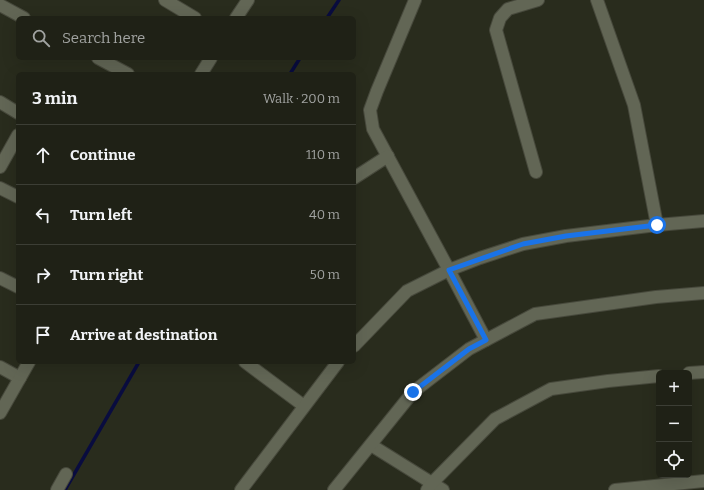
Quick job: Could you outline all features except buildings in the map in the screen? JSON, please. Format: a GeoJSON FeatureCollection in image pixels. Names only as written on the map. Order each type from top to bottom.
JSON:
{"type":"FeatureCollection","features":[{"type":"Feature","properties":{"kind":"street"},"geometry":{"type":"LineString","coordinates":[[165,0],[192,16]]}},
{"type":"Feature","properties":{"kind":"street"},"geometry":{"type":"LineString","coordinates":[[237,16],[248,0]]}},
{"type":"Feature","properties":{"kind":"street"},"geometry":{"type":"LineString","coordinates":[[415,0],[370,110],[373,129],[486,340]]}},
{"type":"Feature","properties":{"kind":"street"},"geometry":{"type":"LineString","coordinates":[[536,172],[496,30],[500,18],[508,9],[538,0]]}},
{"type":"Feature","properties":{"kind":"street"},"geometry":{"type":"LineString","coordinates":[[597,0],[634,105],[657,225]]}},
{"type":"Feature","properties":{"kind":"street"},"geometry":{"type":"LineString","coordinates":[[4,4],[21,16]]}},
{"type":"Feature","properties":{"kind":"street"},"geometry":{"type":"LineString","coordinates":[[102,60],[124,72]]}},
{"type":"Feature","properties":{"kind":"street"},"geometry":{"type":"LineString","coordinates":[[202,72],[210,60]]}},
{"type":"Feature","properties":{"kind":"street"},"geometry":{"type":"LineString","coordinates":[[0,102],[16,112]]}},
{"type":"Feature","properties":{"kind":"street"},"geometry":{"type":"LineString","coordinates":[[0,167],[16,139]]}},
{"type":"Feature","properties":{"kind":"street"},"geometry":{"type":"LineString","coordinates":[[356,177],[388,156]]}},
{"type":"Feature","properties":{"kind":"street"},"geometry":{"type":"LineString","coordinates":[[0,188],[16,196]]}},
{"type":"Feature","properties":{"kind":"street"},"geometry":{"type":"LineString","coordinates":[[356,344],[407,291],[449,270],[523,244],[566,236],[704,221]]}},
{"type":"Feature","properties":{"kind":"street"},"geometry":{"type":"LineString","coordinates":[[0,278],[16,286]]}},
{"type":"Feature","properties":{"kind":"street"},"geometry":{"type":"LineString","coordinates":[[334,490],[413,392],[469,349],[535,314],[656,297],[704,293]]}},
{"type":"Feature","properties":{"kind":"street"},"geometry":{"type":"LineString","coordinates":[[0,413],[28,364]]}},
{"type":"Feature","properties":{"kind":"street"},"geometry":{"type":"LineString","coordinates":[[248,364],[304,406]]}},
{"type":"Feature","properties":{"kind":"street"},"geometry":{"type":"LineString","coordinates":[[241,490],[336,364]]}},
{"type":"Feature","properties":{"kind":"street"},"geometry":{"type":"LineString","coordinates":[[0,367],[20,378]]}},
{"type":"Feature","properties":{"kind":"street"},"geometry":{"type":"LineString","coordinates":[[692,373],[704,372]]}},
{"type":"Feature","properties":{"kind":"street"},"geometry":{"type":"LineString","coordinates":[[430,487],[495,419],[551,389],[656,376]]}},
{"type":"Feature","properties":{"kind":"street"},"geometry":{"type":"LineString","coordinates":[[371,445],[430,487],[443,490]]}},
{"type":"Feature","properties":{"kind":"street"},"geometry":{"type":"LineString","coordinates":[[57,490],[66,474]]}},
{"type":"Feature","properties":{"kind":"street"},"geometry":{"type":"LineString","coordinates":[[615,490],[704,481]]}},
{"type":"Feature","properties":{"kind":"waterway"},"geometry":{"type":"LineString","coordinates":[[328,16],[339,0]]}},
{"type":"Feature","properties":{"kind":"waterway"},"geometry":{"type":"LineString","coordinates":[[291,72],[299,60]]}},
{"type":"Feature","properties":{"kind":"waterway"},"geometry":{"type":"LineString","coordinates":[[65,490],[138,364]]}},
{"type":"Feature","properties":{"kind":"route"},"geometry":{"type":"LineString","coordinates":[[413,392],[469,349],[486,340],[449,270],[523,244],[566,236],[657,225]]}}]}
